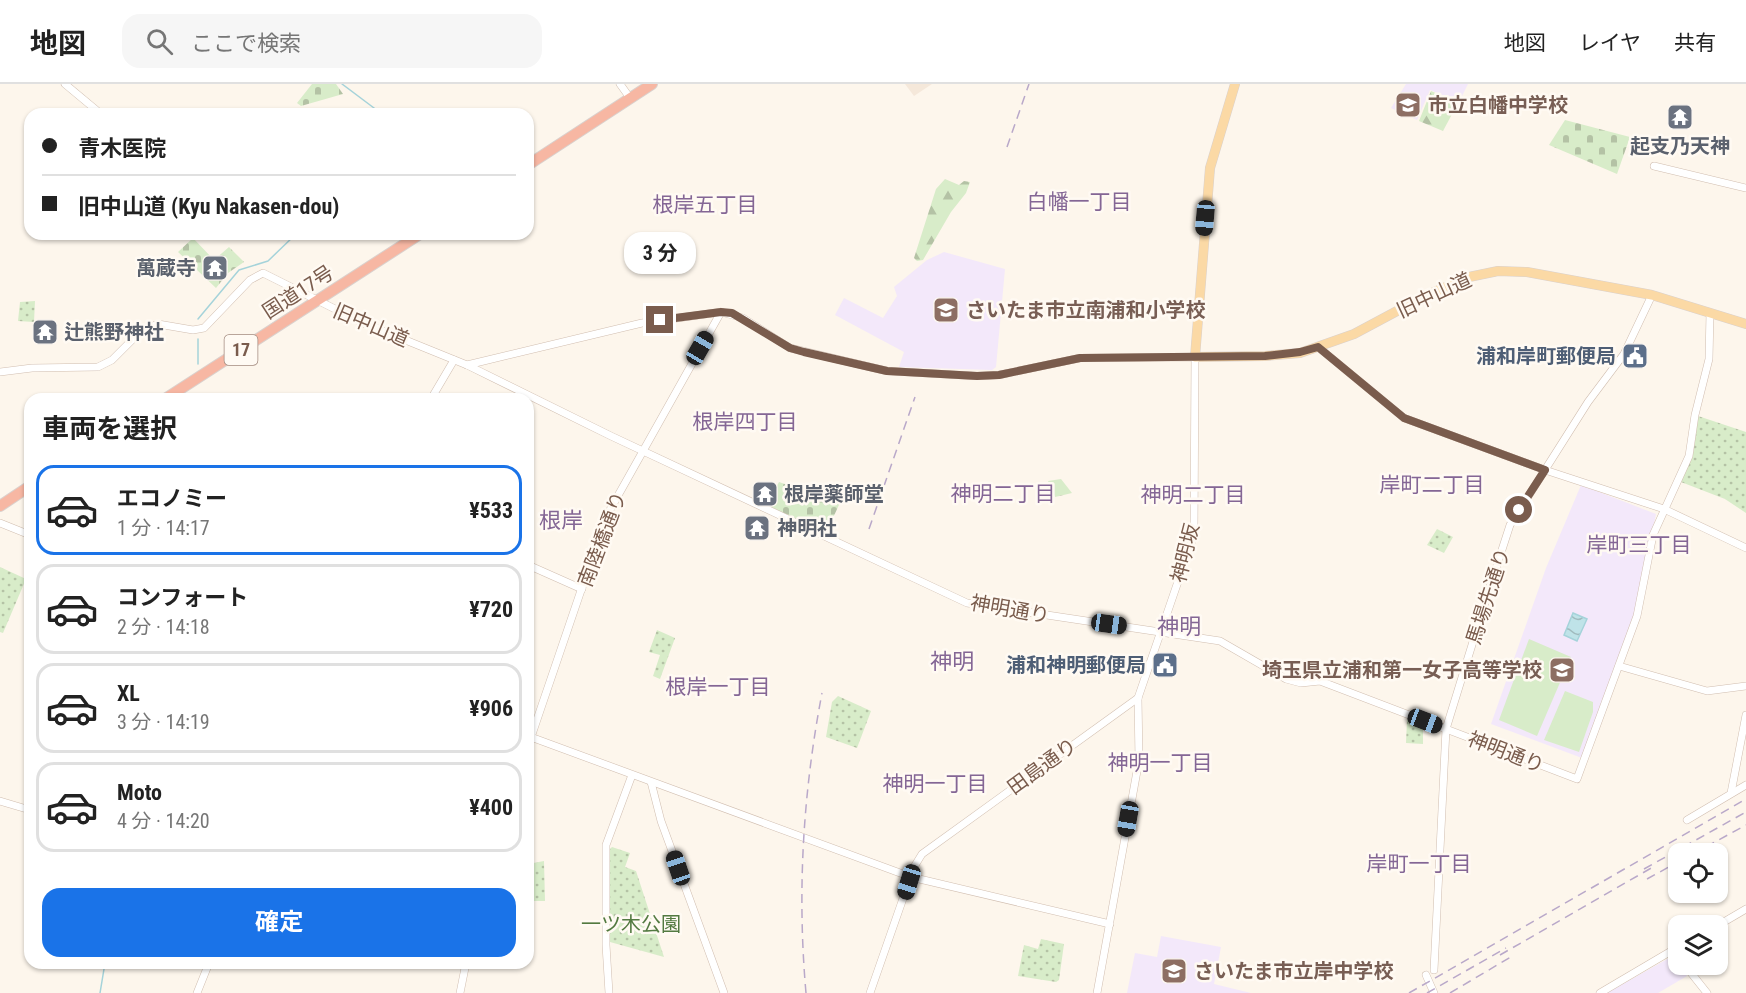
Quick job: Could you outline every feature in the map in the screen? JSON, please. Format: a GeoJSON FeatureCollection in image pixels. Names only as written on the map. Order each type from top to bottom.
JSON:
{"type":"FeatureCollection","features":[{"type":"Feature","properties":{"kind":"highway"},"geometry":{"type":"LineString","coordinates":[[534,161],[652,84]]}},
{"type":"Feature","properties":{"kind":"highway","name":"国道17号"},"geometry":{"type":"LineString","coordinates":[[174,393],[411,240]]}},
{"type":"Feature","properties":{"kind":"highway"},"geometry":{"type":"LineString","coordinates":[[0,506],[24,490]]}},
{"type":"Feature","properties":{"kind":"main road"},"geometry":{"type":"LineString","coordinates":[[1195,357],[1210,168],[1234,84]]}},
{"type":"Feature","properties":{"kind":"main road","name":"旧中山道"},"geometry":{"type":"LineString","coordinates":[[1195,357],[1276,356],[1318,347],[1354,334],[1454,284],[1491,272],[1527,273],[1652,295],[1746,324]]}},
{"type":"Feature","properties":{"kind":"street"},"geometry":{"type":"LineString","coordinates":[[65,84],[93,108]]}},
{"type":"Feature","properties":{"kind":"street"},"geometry":{"type":"LineString","coordinates":[[620,84],[630,98]]}},
{"type":"Feature","properties":{"kind":"street"},"geometry":{"type":"LineString","coordinates":[[1654,166],[1746,188]]}},
{"type":"Feature","properties":{"kind":"street","name":"旧中山道"},"geometry":{"type":"LineString","coordinates":[[0,372],[32,368],[98,367],[112,360],[141,331],[158,324],[193,330],[204,328],[250,280],[263,273],[317,302],[467,365]]}},
{"type":"Feature","properties":{"kind":"street","name":"馬場先通り"},"geometry":{"type":"LineString","coordinates":[[1434,970],[1446,729],[1510,525],[1588,402],[1624,354],[1652,295]]}},
{"type":"Feature","properties":{"kind":"street"},"geometry":{"type":"LineString","coordinates":[[467,365],[637,324],[721,312],[738,315],[790,348],[878,369],[977,376],[999,375],[1080,358],[1195,357]]}},
{"type":"Feature","properties":{"kind":"street","name":"南陸橋通り"},"geometry":{"type":"LineString","coordinates":[[534,723],[606,517],[721,312]]}},
{"type":"Feature","properties":{"kind":"street"},"geometry":{"type":"LineString","coordinates":[[1710,313],[1709,359],[1694,417],[1689,456],[1653,535],[1637,616],[1619,666],[1707,691],[1746,686]]}},
{"type":"Feature","properties":{"kind":"street"},"geometry":{"type":"LineString","coordinates":[[1318,347],[1404,418],[1545,470],[1664,509],[1746,548]]}},
{"type":"Feature","properties":{"kind":"street","name":"神明坂"},"geometry":{"type":"LineString","coordinates":[[1138,698],[1194,536],[1195,357]]}},
{"type":"Feature","properties":{"kind":"street"},"geometry":{"type":"LineString","coordinates":[[435,393],[454,360]]}},
{"type":"Feature","properties":{"kind":"street","name":"神明通り"},"geometry":{"type":"LineString","coordinates":[[467,365],[524,393]]}},
{"type":"Feature","properties":{"kind":"street","name":"神明通り"},"geometry":{"type":"LineString","coordinates":[[534,398],[967,603],[1220,641],[1286,679],[1301,683],[1320,681],[1577,779],[1619,666]]}},
{"type":"Feature","properties":{"kind":"street"},"geometry":{"type":"LineString","coordinates":[[0,523],[24,533]]}},
{"type":"Feature","properties":{"kind":"street"},"geometry":{"type":"LineString","coordinates":[[534,568],[582,589]]}},
{"type":"Feature","properties":{"kind":"street"},"geometry":{"type":"LineString","coordinates":[[1097,993],[1140,760],[1138,698]]}},
{"type":"Feature","properties":{"kind":"street","name":"田島通り"},"geometry":{"type":"LineString","coordinates":[[870,993],[911,877],[922,854],[1138,698]]}},
{"type":"Feature","properties":{"kind":"street"},"geometry":{"type":"LineString","coordinates":[[1731,793],[1746,715]]}},
{"type":"Feature","properties":{"kind":"street"},"geometry":{"type":"LineString","coordinates":[[534,739],[911,877],[1110,924]]}},
{"type":"Feature","properties":{"kind":"street"},"geometry":{"type":"LineString","coordinates":[[609,993],[606,945],[606,845],[632,775]]}},
{"type":"Feature","properties":{"kind":"street"},"geometry":{"type":"LineString","coordinates":[[651,782],[661,821],[724,993]]}},
{"type":"Feature","properties":{"kind":"street"},"geometry":{"type":"LineString","coordinates":[[1687,820],[1746,785]]}},
{"type":"Feature","properties":{"kind":"street"},"geometry":{"type":"LineString","coordinates":[[0,801],[24,808]]}},
{"type":"Feature","properties":{"kind":"street"},"geometry":{"type":"LineString","coordinates":[[1728,920],[1746,909]]}},
{"type":"Feature","properties":{"kind":"street"},"geometry":{"type":"LineString","coordinates":[[1600,993],[1668,953]]}},
{"type":"Feature","properties":{"kind":"street"},"geometry":{"type":"LineString","coordinates":[[197,993],[207,969]]}},
{"type":"Feature","properties":{"kind":"street"},"geometry":{"type":"LineString","coordinates":[[460,993],[465,969]]}},
{"type":"Feature","properties":{"kind":"street"},"geometry":{"type":"LineString","coordinates":[[1425,975],[1434,993]]}},
{"type":"Feature","properties":{"kind":"street"},"geometry":{"type":"LineString","coordinates":[[1693,975],[1707,993]]}},
{"type":"Feature","properties":{"kind":"shaded area"},"geometry":{"type":"Polygon","coordinates":[[[905,84],[932,84],[914,96],[905,84]]]}},
{"type":"Feature","properties":{"kind":"shaded area","name":"市立白幡中学校"},"geometry":{"type":"Polygon","coordinates":[[[1406,84],[1468,84],[1459,102],[1430,90],[1417,120],[1391,108],[1406,84]]]}},
{"type":"Feature","properties":{"kind":"shaded area","name":"さいたま市立南浦和小学校"},"geometry":{"type":"Polygon","coordinates":[[[944,252],[1005,269],[996,367],[992,370],[899,367],[904,352],[835,315],[844,298],[883,318],[897,296],[894,287],[927,260],[944,252]]]}},
{"type":"Feature","properties":{"kind":"shaded area","name":"埼玉県立浦和第一女子高等学校"},"geometry":{"type":"Polygon","coordinates":[[[1581,485],[1656,514],[1635,616],[1582,758],[1491,724],[1546,568],[1581,485]]]}},
{"type":"Feature","properties":{"kind":"shaded area","name":"さいたま市立岸中学校"},"geometry":{"type":"Polygon","coordinates":[[[1161,936],[1221,947],[1214,984],[1251,993],[1127,993],[1135,953],[1157,957],[1161,936]]]}},
{"type":"Feature","properties":{"kind":"shaded area"},"geometry":{"type":"Polygon","coordinates":[[[1668,959],[1668,975],[1687,976],[1658,993],[1607,993],[1668,959]]]}},
{"type":"Feature","properties":{"kind":"green space"},"geometry":{"type":"Polygon","coordinates":[[[312,84],[336,84],[343,94],[301,106],[297,103],[312,84]]]}},
{"type":"Feature","properties":{"kind":"green space"},"geometry":{"type":"Polygon","coordinates":[[[1431,91],[1458,103],[1443,131],[1419,121],[1431,91]]]}},
{"type":"Feature","properties":{"kind":"green space"},"geometry":{"type":"Polygon","coordinates":[[[1565,120],[1630,137],[1617,174],[1549,145],[1565,120]]]}},
{"type":"Feature","properties":{"kind":"green space"},"geometry":{"type":"Polygon","coordinates":[[[945,179],[959,185],[964,181],[970,182],[966,193],[951,212],[923,260],[917,261],[914,258],[936,189],[945,179]]]}},
{"type":"Feature","properties":{"kind":"green space","name":"萬蔵寺"},"geometry":{"type":"Polygon","coordinates":[[[191,240],[195,240],[214,260],[229,247],[244,262],[228,273],[216,288],[178,252],[191,240]]]}},
{"type":"Feature","properties":{"kind":"green space"},"geometry":{"type":"Polygon","coordinates":[[[35,301],[34,322],[18,321],[20,302],[35,301]]]}},
{"type":"Feature","properties":{"kind":"green space"},"geometry":{"type":"Polygon","coordinates":[[[1698,416],[1746,432],[1746,513],[1725,499],[1681,482],[1693,454],[1698,416]]]}},
{"type":"Feature","properties":{"kind":"green space"},"geometry":{"type":"Polygon","coordinates":[[[1061,479],[1072,493],[1055,497],[1048,481],[1061,479]]]}},
{"type":"Feature","properties":{"kind":"green space"},"geometry":{"type":"Polygon","coordinates":[[[779,482],[819,496],[835,491],[844,494],[826,533],[767,505],[779,482]]]}},
{"type":"Feature","properties":{"kind":"green space"},"geometry":{"type":"Polygon","coordinates":[[[1437,529],[1453,537],[1444,553],[1427,545],[1437,529]]]}},
{"type":"Feature","properties":{"kind":"green space"},"geometry":{"type":"Polygon","coordinates":[[[0,567],[24,578],[24,584],[3,633],[0,632],[0,567]]]}},
{"type":"Feature","properties":{"kind":"green space"},"geometry":{"type":"Polygon","coordinates":[[[657,630],[675,638],[660,679],[653,676],[660,655],[649,652],[657,630]]]}},
{"type":"Feature","properties":{"kind":"green space"},"geometry":{"type":"Polygon","coordinates":[[[1529,639],[1571,657],[1537,736],[1499,720],[1529,639]]]}},
{"type":"Feature","properties":{"kind":"green space"},"geometry":{"type":"Polygon","coordinates":[[[1565,691],[1593,702],[1593,712],[1579,752],[1544,740],[1565,691]]]}},
{"type":"Feature","properties":{"kind":"green space"},"geometry":{"type":"Polygon","coordinates":[[[838,696],[871,711],[857,748],[826,737],[832,702],[838,696]]]}},
{"type":"Feature","properties":{"kind":"green space"},"geometry":{"type":"Polygon","coordinates":[[[1407,720],[1423,725],[1423,744],[1406,743],[1407,720]]]}},
{"type":"Feature","properties":{"kind":"green space","name":"一ツ木公園"},"geometry":{"type":"Polygon","coordinates":[[[612,847],[630,853],[625,867],[636,871],[664,957],[610,942],[610,849],[612,847]]]}},
{"type":"Feature","properties":{"kind":"green space"},"geometry":{"type":"Polygon","coordinates":[[[544,861],[545,901],[534,901],[534,863],[544,861]]]}},
{"type":"Feature","properties":{"kind":"green space"},"geometry":{"type":"Polygon","coordinates":[[[1041,939],[1064,944],[1059,980],[1056,982],[1018,976],[1024,945],[1038,949],[1041,939]]]}},
{"type":"Feature","properties":{"kind":"water"},"geometry":{"type":"Polygon","coordinates":[[[1573,613],[1587,619],[1577,641],[1564,635],[1573,613]]]}},
{"type":"Feature","properties":{"kind":"waterway"},"geometry":{"type":"LineString","coordinates":[[342,84],[374,108]]}},
{"type":"Feature","properties":{"kind":"waterway"},"geometry":{"type":"LineString","coordinates":[[198,319],[239,270],[268,261],[290,240]]}},
{"type":"Feature","properties":{"kind":"waterway"},"geometry":{"type":"LineString","coordinates":[[198,339],[198,364]]}},
{"type":"Feature","properties":{"kind":"waterway"},"geometry":{"type":"LineString","coordinates":[[100,993],[104,969]]}},
{"type":"Feature","properties":{"kind":"railway"},"geometry":{"type":"LineString","coordinates":[[1007,147],[1029,84]]}},
{"type":"Feature","properties":{"kind":"railway"},"geometry":{"type":"LineString","coordinates":[[869,529],[915,397]]}},
{"type":"Feature","properties":{"kind":"railway"},"geometry":{"type":"LineString","coordinates":[[806,993],[802,917],[804,842],[810,767],[822,693]]}},
{"type":"Feature","properties":{"kind":"railway"},"geometry":{"type":"LineString","coordinates":[[1409,993],[1746,799]]}},
{"type":"Feature","properties":{"kind":"railway"},"geometry":{"type":"LineString","coordinates":[[1644,869],[1746,812]]}},
{"type":"Feature","properties":{"kind":"railway"},"geometry":{"type":"LineString","coordinates":[[1713,843],[1746,825]]}},
{"type":"Feature","properties":{"kind":"railway"},"geometry":{"type":"LineString","coordinates":[[1500,955],[1653,867]]}},
{"type":"Feature","properties":{"kind":"railway"},"geometry":{"type":"LineString","coordinates":[[1647,879],[1668,867]]}},
{"type":"Feature","properties":{"kind":"railway"},"geometry":{"type":"LineString","coordinates":[[1427,993],[1506,948]]}},
{"type":"Feature","properties":{"kind":"railway"},"geometry":{"type":"LineString","coordinates":[[1450,993],[1514,955]]}},
{"type":"Feature","properties":{"kind":"place","name":"市立白幡中学校"},"geometry":{"type":"Point","coordinates":[1408,105]}},
{"type":"Feature","properties":{"kind":"place","name":"起支乃天神"},"geometry":{"type":"Point","coordinates":[1680,117]}},
{"type":"Feature","properties":{"kind":"place","name":"萬蔵寺"},"geometry":{"type":"Point","coordinates":[215,268]}},
{"type":"Feature","properties":{"kind":"place","name":"さいたま市立南浦和小学校"},"geometry":{"type":"Point","coordinates":[946,310]}},
{"type":"Feature","properties":{"kind":"place","name":"辻熊野神社"},"geometry":{"type":"Point","coordinates":[45,332]}},
{"type":"Feature","properties":{"kind":"place","name":"浦和岸町郵便局"},"geometry":{"type":"Point","coordinates":[1635,356]}},
{"type":"Feature","properties":{"kind":"place","name":"根岸薬師堂"},"geometry":{"type":"Point","coordinates":[765,494]}},
{"type":"Feature","properties":{"kind":"place","name":"神明社"},"geometry":{"type":"Point","coordinates":[757,528]}},
{"type":"Feature","properties":{"kind":"place","name":"浦和神明郵便局"},"geometry":{"type":"Point","coordinates":[1165,665]}},
{"type":"Feature","properties":{"kind":"place","name":"埼玉県立浦和第一女子高等学校"},"geometry":{"type":"Point","coordinates":[1562,670]}},
{"type":"Feature","properties":{"kind":"place","name":"さいたま市立岸中学校"},"geometry":{"type":"Point","coordinates":[1174,971]}},
{"type":"Feature","properties":{"kind":"district","name":"白幡一丁目"},"geometry":{"type":"Point","coordinates":[1079,202]}},
{"type":"Feature","properties":{"kind":"district","name":"根岸五丁目"},"geometry":{"type":"Point","coordinates":[705,205]}},
{"type":"Feature","properties":{"kind":"district","name":"根岸四丁目"},"geometry":{"type":"Point","coordinates":[745,422]}},
{"type":"Feature","properties":{"kind":"district","name":"岸町二丁目"},"geometry":{"type":"Point","coordinates":[1432,485]}},
{"type":"Feature","properties":{"kind":"district","name":"神明二丁目"},"geometry":{"type":"Point","coordinates":[1003,494]}},
{"type":"Feature","properties":{"kind":"district","name":"神明二丁目"},"geometry":{"type":"Point","coordinates":[1193,495]}},
{"type":"Feature","properties":{"kind":"district","name":"根岸"},"geometry":{"type":"Point","coordinates":[561,520]}},
{"type":"Feature","properties":{"kind":"district","name":"岸町三丁目"},"geometry":{"type":"Point","coordinates":[1639,545]}},
{"type":"Feature","properties":{"kind":"district","name":"神明"},"geometry":{"type":"Point","coordinates":[1179,626]}},
{"type":"Feature","properties":{"kind":"district","name":"神明"},"geometry":{"type":"Point","coordinates":[952,661]}},
{"type":"Feature","properties":{"kind":"district","name":"根岸一丁目"},"geometry":{"type":"Point","coordinates":[718,687]}},
{"type":"Feature","properties":{"kind":"district","name":"神明一丁目"},"geometry":{"type":"Point","coordinates":[1160,763]}},
{"type":"Feature","properties":{"kind":"district","name":"神明一丁目"},"geometry":{"type":"Point","coordinates":[935,784]}},
{"type":"Feature","properties":{"kind":"district","name":"岸町一丁目"},"geometry":{"type":"Point","coordinates":[1419,864]}},
{"type":"Feature","properties":{"kind":"route"},"geometry":{"type":"LineString","coordinates":[[660,320],[721,312],[732,313],[790,348],[804,352],[834,357],[887,371],[944,372],[977,376],[999,375],[1042,364],[1080,358],[1276,356],[1318,347],[1404,418],[1545,470],[1519,510]]}}]}
